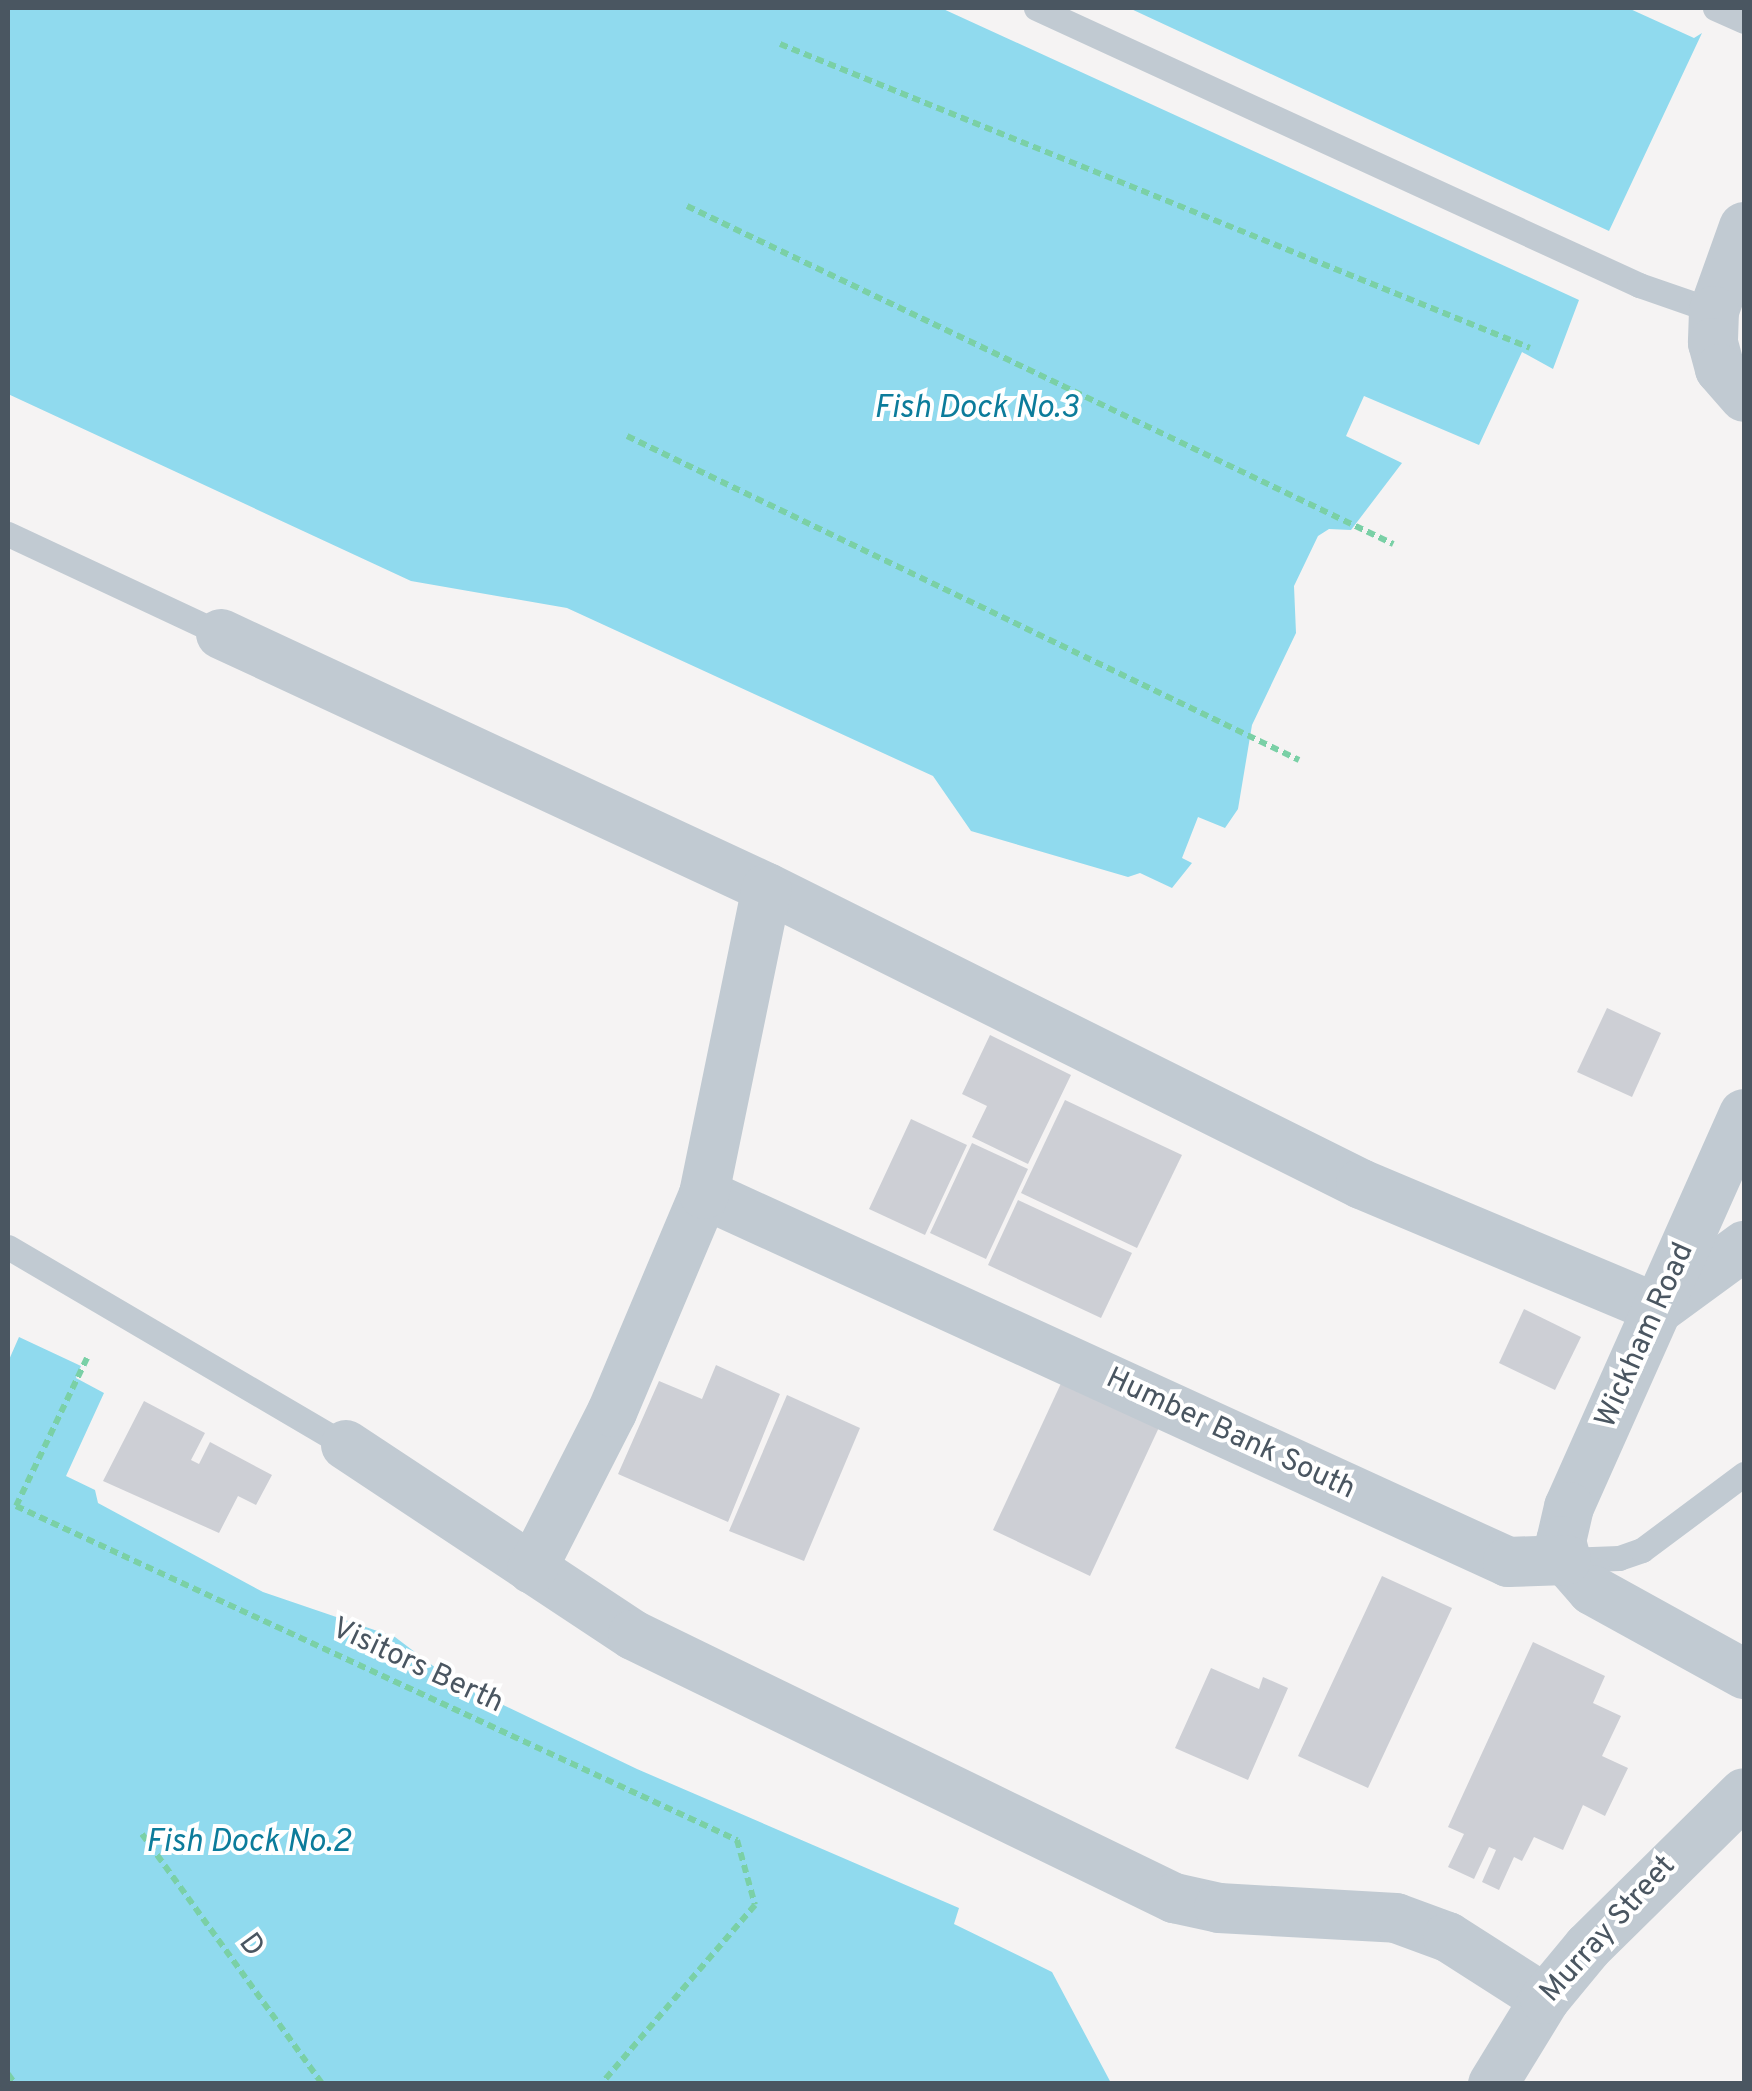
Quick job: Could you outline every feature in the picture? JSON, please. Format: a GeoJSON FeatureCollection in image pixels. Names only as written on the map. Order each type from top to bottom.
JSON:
{"type":"FeatureCollection","features":[{"type":"Feature","properties":{"kind":"street"},"geometry":{"type":"LineString","coordinates":[[1744,227],[1714,311],[1720,369],[1744,397]]}},
{"type":"Feature","properties":{"kind":"street"},"geometry":{"type":"LineString","coordinates":[[221,634],[766,888],[1360,1184],[1658,1310],[1744,1246]]}},
{"type":"Feature","properties":{"kind":"street"},"geometry":{"type":"LineString","coordinates":[[532,1569],[612,1412],[704,1194],[766,888]]}},
{"type":"Feature","properties":{"kind":"street","name":"Wickham Road"},"geometry":{"type":"LineString","coordinates":[[1566,1560],[1562,1525],[1744,1114]]}},
{"type":"Feature","properties":{"kind":"street","name":"Humber Bank South"},"geometry":{"type":"LineString","coordinates":[[704,1194],[1508,1562],[1566,1560]]}},
{"type":"Feature","properties":{"kind":"street"},"geometry":{"type":"LineString","coordinates":[[346,1445],[633,1635],[1174,1898],[1219,1908],[1396,1918],[1448,1937],[1545,1998]]}},
{"type":"Feature","properties":{"kind":"street"},"geometry":{"type":"LineString","coordinates":[[1566,1560],[1578,1579],[1621,1611],[1744,1674]]}},
{"type":"Feature","properties":{"kind":"street","name":"Murray Street"},"geometry":{"type":"LineString","coordinates":[[1493,2084],[1545,1998],[1644,1887],[1744,1793]]}},
{"type":"Feature","properties":{"kind":"lane"},"geometry":{"type":"LineString","coordinates":[[1036,8],[1639,285],[1714,311]]}},
{"type":"Feature","properties":{"kind":"lane"},"geometry":{"type":"LineString","coordinates":[[1715,8],[1744,21]]}},
{"type":"Feature","properties":{"kind":"lane"},"geometry":{"type":"LineString","coordinates":[[8,534],[221,634]]}},
{"type":"Feature","properties":{"kind":"lane"},"geometry":{"type":"LineString","coordinates":[[8,1247],[346,1445]]}},
{"type":"Feature","properties":{"kind":"lane"},"geometry":{"type":"LineString","coordinates":[[1566,1560],[1619,1558],[1642,1550],[1744,1474]]}},
{"type":"Feature","properties":{"kind":"path"},"geometry":{"type":"LineString","coordinates":[[780,44],[1530,348]]}},
{"type":"Feature","properties":{"kind":"path"},"geometry":{"type":"LineString","coordinates":[[687,206],[1394,544]]}},
{"type":"Feature","properties":{"kind":"path"},"geometry":{"type":"LineString","coordinates":[[627,436],[1299,760]]}},
{"type":"Feature","properties":{"kind":"path","name":"Visitors Berth"},"geometry":{"type":"LineString","coordinates":[[87,1358],[16,1506],[737,1840],[755,1905],[601,2084]]}},
{"type":"Feature","properties":{"kind":"path","name":"D"},"geometry":{"type":"LineString","coordinates":[[142,1834],[322,2084]]}},
{"type":"Feature","properties":{"kind":"path"},"geometry":{"type":"LineString","coordinates":[[8,2074],[15,2084]]}},
{"type":"Feature","properties":{"kind":"water","name":"Fish Dock No.3"},"geometry":{"type":"Polygon","coordinates":[[[8,8],[941,8],[1579,300],[1553,369],[1522,352],[1479,445],[1364,396],[1346,436],[1402,463],[1351,530],[1329,529],[1318,536],[1294,586],[1296,633],[1252,725],[1238,809],[1225,828],[1198,817],[1182,858],[1192,863],[1172,888],[1140,873],[1128,877],[971,831],[933,776],[567,608],[411,581],[8,394],[8,8]]]}},
{"type":"Feature","properties":{"kind":"water"},"geometry":{"type":"Polygon","coordinates":[[[1129,8],[1628,8],[1694,38],[1702,33],[1609,231],[1129,8]]]}},
{"type":"Feature","properties":{"kind":"water","name":"Fish Dock No.2"},"geometry":{"type":"Polygon","coordinates":[[[19,1337],[81,1366],[76,1378],[104,1393],[66,1476],[95,1490],[98,1503],[263,1592],[395,1637],[453,1681],[637,1769],[959,1908],[954,1924],[1052,1972],[1111,2083],[8,2083],[8,1362],[19,1337]]]}},
{"type":"Feature","properties":{"kind":"building"},"geometry":{"type":"Polygon","coordinates":[[[1607,1008],[1661,1033],[1632,1097],[1577,1072],[1607,1008]]]}},
{"type":"Feature","properties":{"kind":"building"},"geometry":{"type":"Polygon","coordinates":[[[990,1035],[1071,1075],[1028,1164],[972,1137],[987,1106],[962,1094],[990,1035]]]}},
{"type":"Feature","properties":{"kind":"building"},"geometry":{"type":"Polygon","coordinates":[[[1065,1100],[1182,1155],[1137,1248],[1021,1193],[1065,1100]]]}},
{"type":"Feature","properties":{"kind":"building"},"geometry":{"type":"Polygon","coordinates":[[[911,1119],[967,1145],[925,1235],[869,1209],[911,1119]]]}},
{"type":"Feature","properties":{"kind":"building"},"geometry":{"type":"Polygon","coordinates":[[[972,1143],[1028,1169],[986,1259],[930,1233],[972,1143]]]}},
{"type":"Feature","properties":{"kind":"building"},"geometry":{"type":"Polygon","coordinates":[[[1018,1200],[1132,1253],[1101,1318],[988,1265],[1018,1200]]]}},
{"type":"Feature","properties":{"kind":"building"},"geometry":{"type":"Polygon","coordinates":[[[1524,1309],[1581,1337],[1555,1390],[1499,1363],[1524,1309]]]}},
{"type":"Feature","properties":{"kind":"building"},"geometry":{"type":"Polygon","coordinates":[[[716,1365],[780,1394],[728,1522],[618,1474],[659,1381],[702,1399],[716,1365]]]}},
{"type":"Feature","properties":{"kind":"building"},"geometry":{"type":"Polygon","coordinates":[[[1063,1379],[1161,1423],[1090,1576],[993,1530],[1063,1379]]]}},
{"type":"Feature","properties":{"kind":"building"},"geometry":{"type":"Polygon","coordinates":[[[787,1395],[860,1428],[804,1561],[729,1531],[787,1395]]]}},
{"type":"Feature","properties":{"kind":"building"},"geometry":{"type":"Polygon","coordinates":[[[144,1401],[205,1433],[191,1460],[199,1464],[210,1442],[272,1475],[256,1505],[238,1496],[219,1533],[103,1481],[144,1401]]]}},
{"type":"Feature","properties":{"kind":"building"},"geometry":{"type":"Polygon","coordinates":[[[1382,1576],[1452,1608],[1368,1788],[1298,1756],[1382,1576]]]}},
{"type":"Feature","properties":{"kind":"building"},"geometry":{"type":"Polygon","coordinates":[[[1533,1642],[1605,1676],[1593,1703],[1621,1716],[1602,1756],[1628,1768],[1605,1816],[1583,1805],[1563,1850],[1534,1837],[1522,1861],[1514,1857],[1499,1890],[1482,1882],[1496,1850],[1489,1847],[1474,1879],[1448,1867],[1464,1834],[1448,1827],[1533,1642]]]}},
{"type":"Feature","properties":{"kind":"building"},"geometry":{"type":"Polygon","coordinates":[[[1211,1668],[1259,1689],[1263,1677],[1288,1688],[1248,1780],[1175,1748],[1211,1668]]]}}]}
